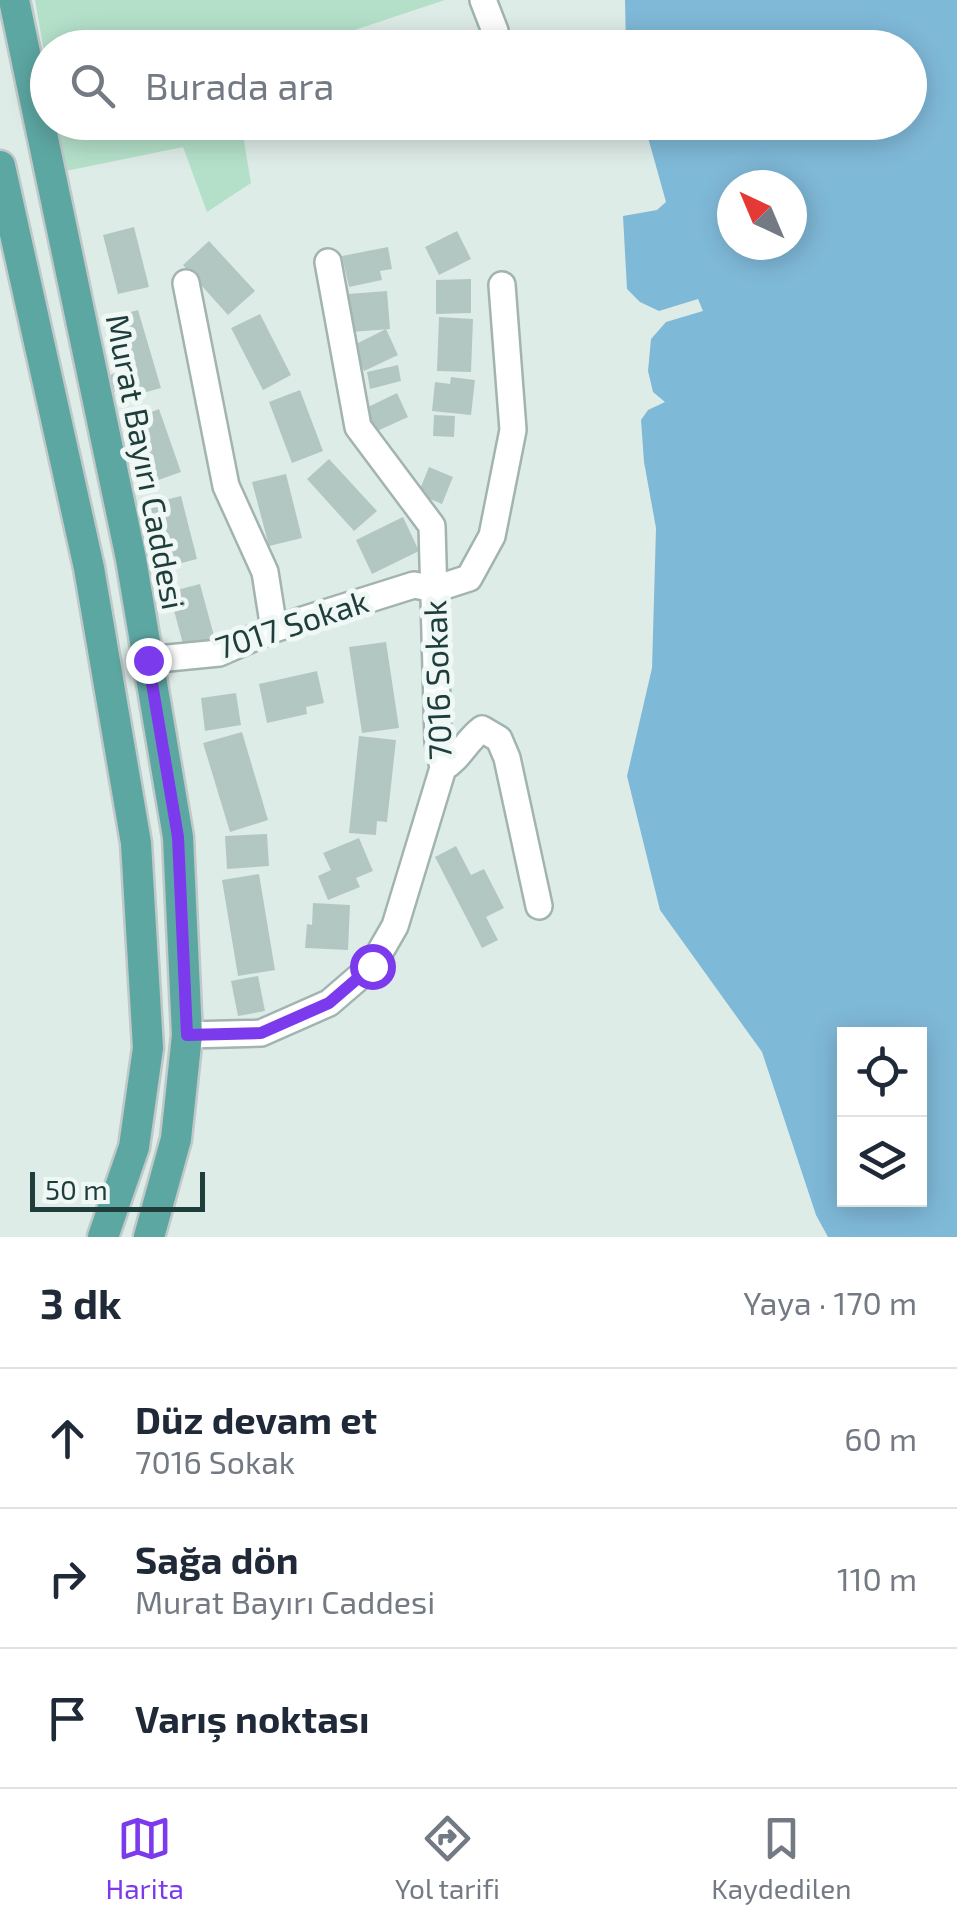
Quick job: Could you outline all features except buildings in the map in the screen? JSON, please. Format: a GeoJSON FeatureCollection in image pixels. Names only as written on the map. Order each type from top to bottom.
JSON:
{"type":"FeatureCollection","features":[{"type":"Feature","properties":{"kind":"main road","name":"Murat Bayırı Caddesi"},"geometry":{"type":"LineString","coordinates":[[14,0],[30,76]]}},
{"type":"Feature","properties":{"kind":"main road","name":"Murat Bayırı Caddesi"},"geometry":{"type":"LineString","coordinates":[[43,140],[131,559],[178,837],[187,1035],[176,1140],[150,1237]]}},
{"type":"Feature","properties":{"kind":"main road"},"geometry":{"type":"LineString","coordinates":[[0,166],[88,568],[136,843],[148,1048],[134,1147],[103,1237]]}},
{"type":"Feature","properties":{"kind":"street"},"geometry":{"type":"LineString","coordinates":[[484,0],[496,30]]}},
{"type":"Feature","properties":{"kind":"street","name":"7016 Sokak"},"geometry":{"type":"LineString","coordinates":[[187,1035],[261,1033],[329,1003],[372,966],[395,926],[443,768],[438,742],[432,526],[358,427],[328,262]]}},
{"type":"Feature","properties":{"kind":"street"},"geometry":{"type":"LineString","coordinates":[[186,284],[226,486],[264,572],[274,629]]}},
{"type":"Feature","properties":{"kind":"street"},"geometry":{"type":"LineString","coordinates":[[435,589],[469,578],[492,536],[513,430],[502,285]]}},
{"type":"Feature","properties":{"kind":"street","name":"7017 Sokak"},"geometry":{"type":"LineString","coordinates":[[148,660],[220,653],[274,629],[414,585],[435,589]]}},
{"type":"Feature","properties":{"kind":"street"},"geometry":{"type":"LineString","coordinates":[[443,768],[456,760],[466,741],[482,730],[499,739],[507,758],[539,906]]}},
{"type":"Feature","properties":{"kind":"green space"},"geometry":{"type":"Polygon","coordinates":[[[35,0],[445,0],[354,30],[40,30],[35,0]]]}},
{"type":"Feature","properties":{"kind":"green space"},"geometry":{"type":"Polygon","coordinates":[[[60,140],[244,140],[251,183],[207,212],[183,147],[66,171],[60,140]]]}},
{"type":"Feature","properties":{"kind":"water"},"geometry":{"type":"Polygon","coordinates":[[[625,0],[957,0],[957,1237],[828,1237],[816,1215],[762,1052],[660,910],[627,776],[652,668],[656,528],[641,420],[648,410],[665,402],[653,392],[648,371],[651,339],[666,322],[703,311],[698,299],[659,311],[640,302],[627,289],[623,216],[657,210],[666,202],[649,140],[927,140],[927,30],[626,30],[625,0]]]}},
{"type":"Feature","properties":{"kind":"route"},"geometry":{"type":"LineString","coordinates":[[148,660],[178,837],[187,1035],[261,1033],[329,1003],[372,966]]}}]}
